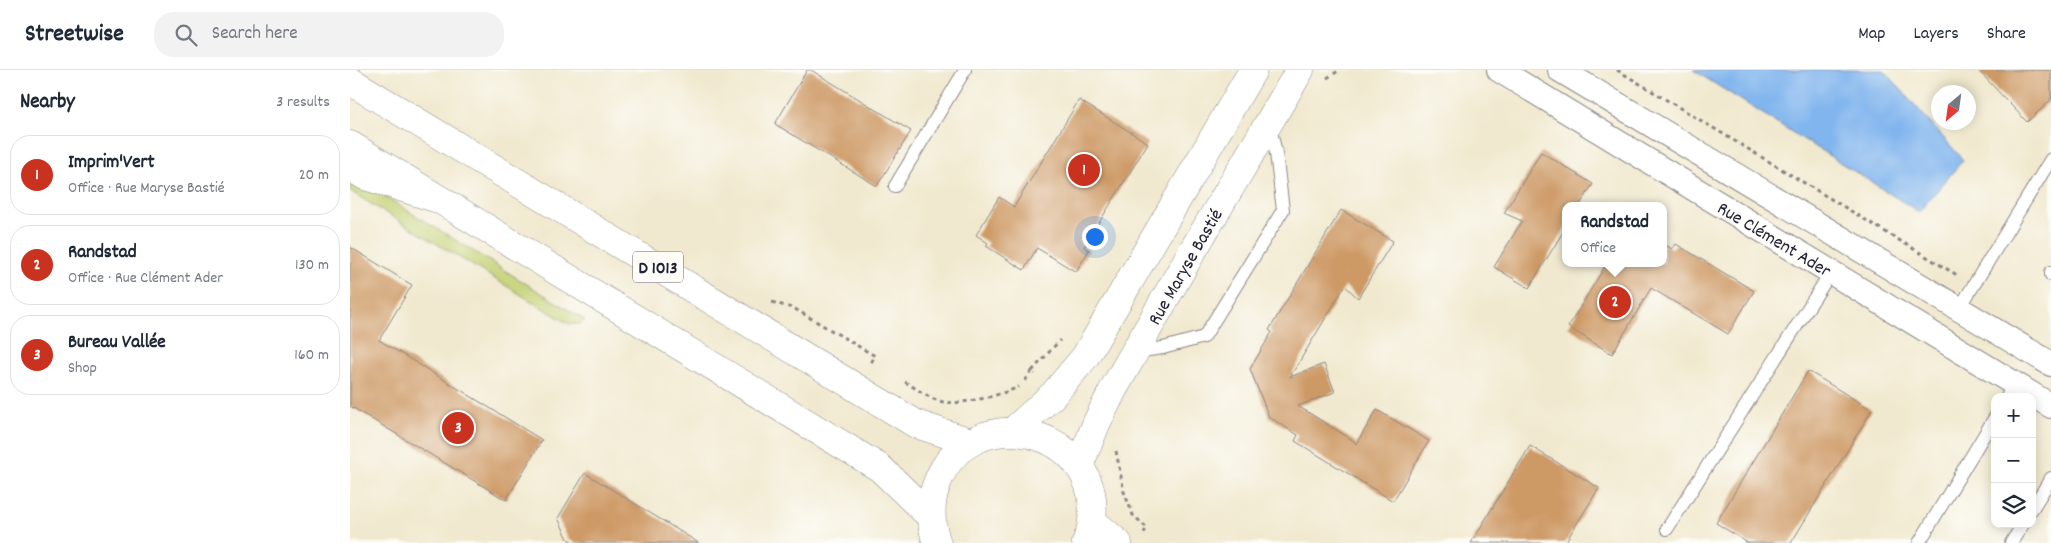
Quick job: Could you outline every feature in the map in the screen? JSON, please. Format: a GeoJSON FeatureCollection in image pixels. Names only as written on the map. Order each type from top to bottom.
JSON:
{"type":"FeatureCollection","features":[{"type":"Feature","properties":{"kind":"main road","name":"Rue Maryse Bastié"},"geometry":{"type":"LineString","coordinates":[[1013,431],[1056,390],[1085,357],[1253,70]]}},
{"type":"Feature","properties":{"kind":"main road","name":"Rue Maryse Bastié"},"geometry":{"type":"LineString","coordinates":[[1079,466],[1097,422],[1134,352],[1300,70]]}},
{"type":"Feature","properties":{"kind":"main road","name":"D 1013"},"geometry":{"type":"LineString","coordinates":[[350,81],[916,424],[971,442]]}},
{"type":"Feature","properties":{"kind":"main road"},"geometry":{"type":"LineString","coordinates":[[350,145],[880,468],[931,517]]}},
{"type":"Feature","properties":{"kind":"main road"},"geometry":{"type":"LineString","coordinates":[[350,167],[366,176],[438,199]]}},
{"type":"Feature","properties":{"kind":"main road"},"geometry":{"type":"LineString","coordinates":[[937,543],[931,517],[933,494],[940,474],[953,456],[971,442],[992,434],[1013,431],[1032,434],[1050,441],[1066,452],[1079,466],[1088,483],[1092,502],[1089,532],[1118,543]]}},
{"type":"Feature","properties":{"kind":"street","name":"Rue Clément Ader"},"geometry":{"type":"LineString","coordinates":[[1499,70],[1831,272],[2011,390],[2051,406]]}},
{"type":"Feature","properties":{"kind":"street","name":"Rue Clément Ader"},"geometry":{"type":"LineString","coordinates":[[1560,70],[2051,364]]}},
{"type":"Feature","properties":{"kind":"lane"},"geometry":{"type":"LineString","coordinates":[[895,186],[965,70]]}},
{"type":"Feature","properties":{"kind":"lane"},"geometry":{"type":"LineString","coordinates":[[1134,352],[1163,348],[1204,336],[1283,210],[1276,153],[1269,122]]}},
{"type":"Feature","properties":{"kind":"lane"},"geometry":{"type":"LineString","coordinates":[[1959,309],[2051,159]]}},
{"type":"Feature","properties":{"kind":"lane"},"geometry":{"type":"LineString","coordinates":[[1667,529],[1831,272]]}},
{"type":"Feature","properties":{"kind":"lane"},"geometry":{"type":"LineString","coordinates":[[1920,543],[1991,424]]}},
{"type":"Feature","properties":{"kind":"lane"},"geometry":{"type":"LineString","coordinates":[[2036,502],[2051,478]]}},
{"type":"Feature","properties":{"kind":"lane"},"geometry":{"type":"LineString","coordinates":[[2011,543],[2020,528]]}},
{"type":"Feature","properties":{"kind":"path"},"geometry":{"type":"LineString","coordinates":[[1617,70],[1974,285]]}},
{"type":"Feature","properties":{"kind":"path"},"geometry":{"type":"LineString","coordinates":[[768,301],[796,310],[875,356],[870,364],[878,368]]}},
{"type":"Feature","properties":{"kind":"path"},"geometry":{"type":"LineString","coordinates":[[900,380],[941,402],[954,402],[1000,395],[1022,386],[1032,371],[1056,390]]}},
{"type":"Feature","properties":{"kind":"green space"},"geometry":{"type":"Polygon","coordinates":[[[350,175],[585,320],[580,324],[569,324],[350,191],[350,175]]]}},
{"type":"Feature","properties":{"kind":"water"},"geometry":{"type":"Polygon","coordinates":[[[1693,70],[1884,70],[1931,124],[1931,130],[1937,130],[1963,160],[1919,212],[1693,70]]]}},
{"type":"Feature","properties":{"kind":"building"},"geometry":{"type":"Polygon","coordinates":[[[807,70],[811,70],[911,131],[877,186],[775,124],[807,70]]]}},
{"type":"Feature","properties":{"kind":"building"},"geometry":{"type":"Polygon","coordinates":[[[1978,70],[2051,70],[2051,100],[2027,122],[1978,70]]]}},
{"type":"Feature","properties":{"kind":"building"},"geometry":{"type":"Polygon","coordinates":[[[1079,100],[1148,143],[1084,247],[1089,250],[1076,272],[1037,248],[1024,270],[986,246],[988,243],[976,235],[999,197],[1014,207],[1079,100]]]}},
{"type":"Feature","properties":{"kind":"building"},"geometry":{"type":"Polygon","coordinates":[[[1541,152],[1593,184],[1582,202],[1562,202],[1562,234],[1529,288],[1494,267],[1522,221],[1504,213],[1541,152]]]}},
{"type":"Feature","properties":{"kind":"building"},"geometry":{"type":"Polygon","coordinates":[[[1341,210],[1393,241],[1358,298],[1345,286],[1290,377],[1324,364],[1335,392],[1298,406],[1356,444],[1377,410],[1429,441],[1393,501],[1295,441],[1298,435],[1269,417],[1250,369],[1272,332],[1269,330],[1341,210]]]}},
{"type":"Feature","properties":{"kind":"building"},"geometry":{"type":"Polygon","coordinates":[[[1676,244],[1754,291],[1728,334],[1651,288],[1612,354],[1568,327],[1605,267],[1667,267],[1667,246],[1672,249],[1676,244]]]}},
{"type":"Feature","properties":{"kind":"building"},"geometry":{"type":"Polygon","coordinates":[[[350,247],[412,285],[379,340],[542,440],[506,500],[350,406],[350,247]]]}},
{"type":"Feature","properties":{"kind":"building"},"geometry":{"type":"Polygon","coordinates":[[[1808,371],[1872,410],[1791,543],[1748,543],[1716,523],[1808,371]]]}},
{"type":"Feature","properties":{"kind":"building"},"geometry":{"type":"Polygon","coordinates":[[[1530,446],[1599,488],[1565,543],[1471,543],[1530,446]]]}},
{"type":"Feature","properties":{"kind":"building"},"geometry":{"type":"Polygon","coordinates":[[[585,473],[699,543],[575,543],[568,539],[558,518],[585,473]]]}},
{"type":"Feature","properties":{"kind":"place","name":"Imprim'Vert"},"geometry":{"type":"Point","coordinates":[1084,170]}},
{"type":"Feature","properties":{"kind":"place","name":"Randstad"},"geometry":{"type":"Point","coordinates":[1615,302]}},
{"type":"Feature","properties":{"kind":"place","name":"Bureau Vallée"},"geometry":{"type":"Point","coordinates":[458,428]}}]}
